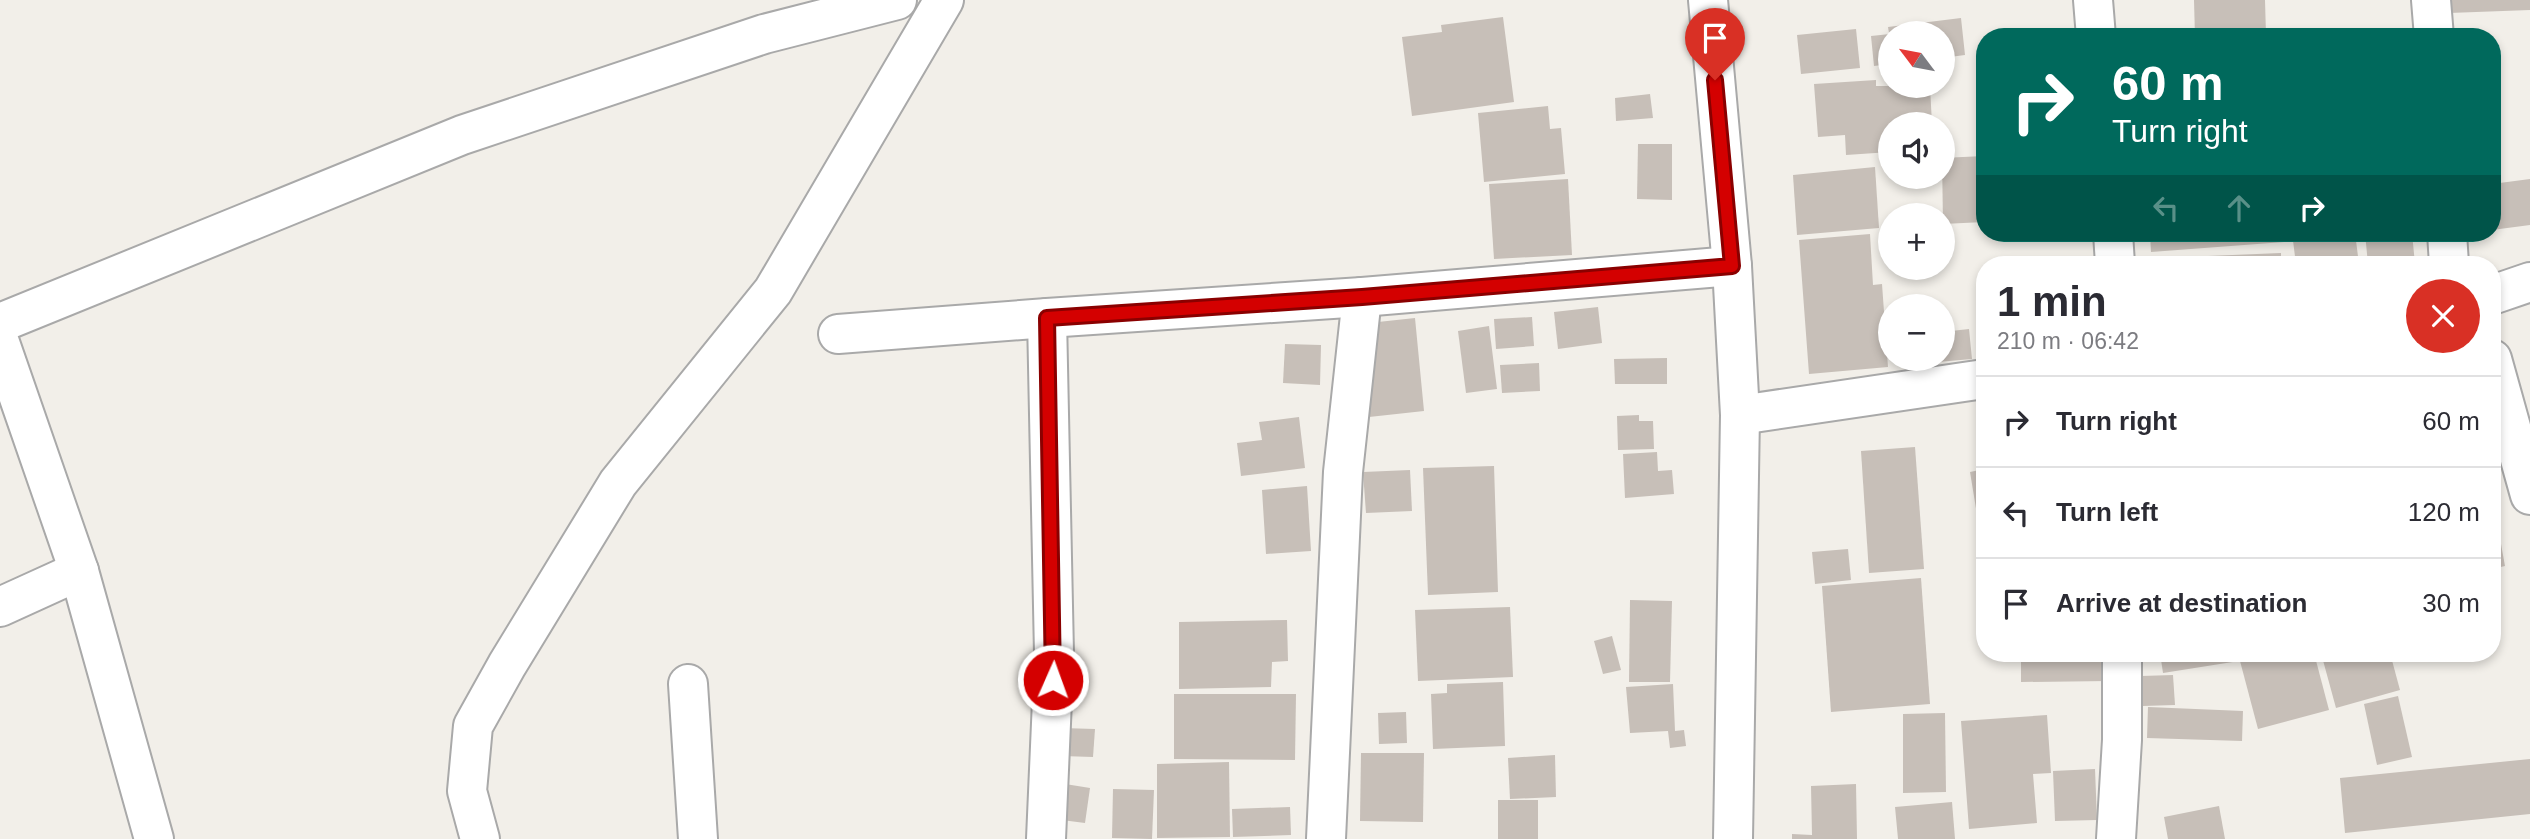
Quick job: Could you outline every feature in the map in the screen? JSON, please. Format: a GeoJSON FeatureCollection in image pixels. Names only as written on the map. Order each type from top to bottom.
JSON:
{"type":"FeatureCollection","features":[{"type":"Feature","properties":{"kind":"street"},"geometry":{"type":"LineString","coordinates":[[0,323],[462,135],[764,34],[897,0]]}},
{"type":"Feature","properties":{"kind":"street"},"geometry":{"type":"LineString","coordinates":[[480,839],[467,791],[473,726],[618,483],[773,291],[944,0]]}},
{"type":"Feature","properties":{"kind":"street"},"geometry":{"type":"LineString","coordinates":[[1708,0],[1732,266],[1740,415],[1733,839]]}},
{"type":"Feature","properties":{"kind":"street"},"geometry":{"type":"LineString","coordinates":[[2093,0],[2095,28]]}},
{"type":"Feature","properties":{"kind":"street"},"geometry":{"type":"LineString","coordinates":[[2431,0],[2433,28]]}},
{"type":"Feature","properties":{"kind":"street"},"geometry":{"type":"LineString","coordinates":[[838,334],[1362,297],[1732,266]]}},
{"type":"Feature","properties":{"kind":"street"},"geometry":{"type":"LineString","coordinates":[[2501,292],[2530,282]]}},
{"type":"Feature","properties":{"kind":"street"},"geometry":{"type":"LineString","coordinates":[[1326,839],[1343,472],[1362,297]]}},
{"type":"Feature","properties":{"kind":"street"},"geometry":{"type":"LineString","coordinates":[[1046,839],[1054,654],[1047,318]]}},
{"type":"Feature","properties":{"kind":"street"},"geometry":{"type":"LineString","coordinates":[[0,342],[79,571],[154,839]]}},
{"type":"Feature","properties":{"kind":"street"},"geometry":{"type":"LineString","coordinates":[[1740,415],[1976,380]]}},
{"type":"Feature","properties":{"kind":"street"},"geometry":{"type":"LineString","coordinates":[[2501,391],[2530,495]]}},
{"type":"Feature","properties":{"kind":"street"},"geometry":{"type":"LineString","coordinates":[[0,607],[79,571]]}},
{"type":"Feature","properties":{"kind":"street"},"geometry":{"type":"LineString","coordinates":[[2116,839],[2122,740],[2122,662]]}},
{"type":"Feature","properties":{"kind":"street"},"geometry":{"type":"LineString","coordinates":[[688,684],[698,839]]}},
{"type":"Feature","properties":{"kind":"building"},"geometry":{"type":"Polygon","coordinates":[[[2194,0],[2265,0],[2266,28],[2195,28],[2194,0]]]}},
{"type":"Feature","properties":{"kind":"building"},"geometry":{"type":"Polygon","coordinates":[[[2449,0],[2530,0],[2530,10],[2449,13],[2449,0]]]}},
{"type":"Feature","properties":{"kind":"building"},"geometry":{"type":"Polygon","coordinates":[[[1503,17],[1514,102],[1412,116],[1402,37],[1442,32],[1441,25],[1503,17]]]}},
{"type":"Feature","properties":{"kind":"building"},"geometry":{"type":"Polygon","coordinates":[[[1961,18],[1965,55],[1955,56],[1955,21],[1937,21],[1961,18]]]}},
{"type":"Feature","properties":{"kind":"building"},"geometry":{"type":"Polygon","coordinates":[[[1856,29],[1860,68],[1801,74],[1797,35],[1856,29]]]}},
{"type":"Feature","properties":{"kind":"building"},"geometry":{"type":"Polygon","coordinates":[[[1878,35],[1878,66],[1874,66],[1871,36],[1878,35]]]}},
{"type":"Feature","properties":{"kind":"building"},"geometry":{"type":"Polygon","coordinates":[[[1876,80],[1878,98],[1931,98],[1931,112],[1878,112],[1878,153],[1846,155],[1845,135],[1818,137],[1814,84],[1876,80]]]}},
{"type":"Feature","properties":{"kind":"building"},"geometry":{"type":"Polygon","coordinates":[[[1650,94],[1653,118],[1616,121],[1615,98],[1650,94]]]}},
{"type":"Feature","properties":{"kind":"building"},"geometry":{"type":"Polygon","coordinates":[[[1548,106],[1550,129],[1561,128],[1565,174],[1484,182],[1478,113],[1548,106]]]}},
{"type":"Feature","properties":{"kind":"building"},"geometry":{"type":"Polygon","coordinates":[[[1638,144],[1672,144],[1672,200],[1637,199],[1638,144]]]}},
{"type":"Feature","properties":{"kind":"building"},"geometry":{"type":"Polygon","coordinates":[[[1976,156],[1976,222],[1955,223],[1955,203],[1943,203],[1942,189],[1955,189],[1955,157],[1976,156]]]}},
{"type":"Feature","properties":{"kind":"building"},"geometry":{"type":"Polygon","coordinates":[[[1875,167],[1878,228],[1797,235],[1793,175],[1875,167]]]}},
{"type":"Feature","properties":{"kind":"building"},"geometry":{"type":"Polygon","coordinates":[[[1568,179],[1572,255],[1494,259],[1489,184],[1568,179]]]}},
{"type":"Feature","properties":{"kind":"building"},"geometry":{"type":"Polygon","coordinates":[[[2530,179],[2530,225],[2501,229],[2501,183],[2530,179]]]}},
{"type":"Feature","properties":{"kind":"building"},"geometry":{"type":"Polygon","coordinates":[[[1870,234],[1873,285],[1882,284],[1883,294],[1878,294],[1878,368],[1809,374],[1799,240],[1870,234]]]}},
{"type":"Feature","properties":{"kind":"building"},"geometry":{"type":"Polygon","coordinates":[[[2150,242],[2284,242],[2151,252],[2150,242]]]}},
{"type":"Feature","properties":{"kind":"building"},"geometry":{"type":"Polygon","coordinates":[[[2293,242],[2356,242],[2358,256],[2295,256],[2293,242]]]}},
{"type":"Feature","properties":{"kind":"building"},"geometry":{"type":"Polygon","coordinates":[[[2366,242],[2413,242],[2414,256],[2367,256],[2366,242]]]}},
{"type":"Feature","properties":{"kind":"building"},"geometry":{"type":"Polygon","coordinates":[[[2281,253],[2281,256],[2208,256],[2281,253]]]}},
{"type":"Feature","properties":{"kind":"building"},"geometry":{"type":"Polygon","coordinates":[[[1598,307],[1602,343],[1558,349],[1554,312],[1598,307]]]}},
{"type":"Feature","properties":{"kind":"building"},"geometry":{"type":"Polygon","coordinates":[[[1532,317],[1534,346],[1496,349],[1494,319],[1532,317]]]}},
{"type":"Feature","properties":{"kind":"building"},"geometry":{"type":"Polygon","coordinates":[[[1415,318],[1424,411],[1369,417],[1361,334],[1379,332],[1378,322],[1415,318]]]}},
{"type":"Feature","properties":{"kind":"building"},"geometry":{"type":"Polygon","coordinates":[[[1489,326],[1497,389],[1466,393],[1458,331],[1489,326]]]}},
{"type":"Feature","properties":{"kind":"building"},"geometry":{"type":"Polygon","coordinates":[[[1969,329],[1972,359],[1955,360],[1955,331],[1969,329]]]}},
{"type":"Feature","properties":{"kind":"building"},"geometry":{"type":"Polygon","coordinates":[[[1285,344],[1321,345],[1320,385],[1283,383],[1285,344]]]}},
{"type":"Feature","properties":{"kind":"building"},"geometry":{"type":"Polygon","coordinates":[[[1667,358],[1667,384],[1615,384],[1614,359],[1667,358]]]}},
{"type":"Feature","properties":{"kind":"building"},"geometry":{"type":"Polygon","coordinates":[[[1539,363],[1540,391],[1502,393],[1500,365],[1539,363]]]}},
{"type":"Feature","properties":{"kind":"building"},"geometry":{"type":"Polygon","coordinates":[[[1639,415],[1639,421],[1653,421],[1654,449],[1618,450],[1617,416],[1639,415]]]}},
{"type":"Feature","properties":{"kind":"building"},"geometry":{"type":"Polygon","coordinates":[[[1299,417],[1305,468],[1241,476],[1237,443],[1262,440],[1259,422],[1299,417]]]}},
{"type":"Feature","properties":{"kind":"building"},"geometry":{"type":"Polygon","coordinates":[[[1915,447],[1924,569],[1869,573],[1861,451],[1915,447]]]}},
{"type":"Feature","properties":{"kind":"building"},"geometry":{"type":"Polygon","coordinates":[[[1657,452],[1658,471],[1672,470],[1674,494],[1625,498],[1623,454],[1657,452]]]}},
{"type":"Feature","properties":{"kind":"building"},"geometry":{"type":"Polygon","coordinates":[[[1494,466],[1498,592],[1428,595],[1423,468],[1494,466]]]}},
{"type":"Feature","properties":{"kind":"building"},"geometry":{"type":"Polygon","coordinates":[[[1410,470],[1412,511],[1366,513],[1363,472],[1410,470]]]}},
{"type":"Feature","properties":{"kind":"building"},"geometry":{"type":"Polygon","coordinates":[[[1976,471],[1976,508],[1970,472],[1976,471]]]}},
{"type":"Feature","properties":{"kind":"building"},"geometry":{"type":"Polygon","coordinates":[[[1307,486],[1311,551],[1266,554],[1262,490],[1307,486]]]}},
{"type":"Feature","properties":{"kind":"building"},"geometry":{"type":"Polygon","coordinates":[[[2501,544],[2505,566],[2501,567],[2501,544]]]}},
{"type":"Feature","properties":{"kind":"building"},"geometry":{"type":"Polygon","coordinates":[[[1848,549],[1851,580],[1815,584],[1812,552],[1848,549]]]}},
{"type":"Feature","properties":{"kind":"building"},"geometry":{"type":"Polygon","coordinates":[[[1921,578],[1930,704],[1831,712],[1822,586],[1921,578]]]}},
{"type":"Feature","properties":{"kind":"building"},"geometry":{"type":"Polygon","coordinates":[[[1630,600],[1672,601],[1670,682],[1629,682],[1630,600]]]}},
{"type":"Feature","properties":{"kind":"building"},"geometry":{"type":"Polygon","coordinates":[[[1510,607],[1513,677],[1418,681],[1415,610],[1510,607]]]}},
{"type":"Feature","properties":{"kind":"building"},"geometry":{"type":"Polygon","coordinates":[[[1287,620],[1288,661],[1272,662],[1271,687],[1179,689],[1179,622],[1287,620]]]}},
{"type":"Feature","properties":{"kind":"building"},"geometry":{"type":"Polygon","coordinates":[[[1612,636],[1621,670],[1603,674],[1594,641],[1612,636]]]}},
{"type":"Feature","properties":{"kind":"building"},"geometry":{"type":"Polygon","coordinates":[[[2021,662],[2109,662],[2109,681],[2021,682],[2021,662]]]}},
{"type":"Feature","properties":{"kind":"building"},"geometry":{"type":"Polygon","coordinates":[[[2161,662],[2233,662],[2163,673],[2161,662]]]}},
{"type":"Feature","properties":{"kind":"building"},"geometry":{"type":"Polygon","coordinates":[[[2240,662],[2316,662],[2329,710],[2258,729],[2240,662]]]}},
{"type":"Feature","properties":{"kind":"building"},"geometry":{"type":"Polygon","coordinates":[[[2323,662],[2392,662],[2400,690],[2336,708],[2323,662]]]}},
{"type":"Feature","properties":{"kind":"building"},"geometry":{"type":"Polygon","coordinates":[[[2173,675],[2175,705],[2143,706],[2141,676],[2173,675]]]}},
{"type":"Feature","properties":{"kind":"building"},"geometry":{"type":"Polygon","coordinates":[[[1503,682],[1505,746],[1433,749],[1431,694],[1447,693],[1447,684],[1503,682]]]}},
{"type":"Feature","properties":{"kind":"building"},"geometry":{"type":"Polygon","coordinates":[[[1673,684],[1675,731],[1684,730],[1686,746],[1670,748],[1668,731],[1630,733],[1626,687],[1673,684]]]}},
{"type":"Feature","properties":{"kind":"building"},"geometry":{"type":"Polygon","coordinates":[[[1174,694],[1296,694],[1295,760],[1174,759],[1174,694]]]}},
{"type":"Feature","properties":{"kind":"building"},"geometry":{"type":"Polygon","coordinates":[[[2398,696],[2412,757],[2377,765],[2364,704],[2398,696]]]}},
{"type":"Feature","properties":{"kind":"building"},"geometry":{"type":"Polygon","coordinates":[[[2148,707],[2243,711],[2242,741],[2147,738],[2148,707]]]}},
{"type":"Feature","properties":{"kind":"building"},"geometry":{"type":"Polygon","coordinates":[[[1406,712],[1407,743],[1379,744],[1378,713],[1406,712]]]}},
{"type":"Feature","properties":{"kind":"building"},"geometry":{"type":"Polygon","coordinates":[[[1945,713],[1946,792],[1903,793],[1903,714],[1945,713]]]}},
{"type":"Feature","properties":{"kind":"building"},"geometry":{"type":"Polygon","coordinates":[[[2047,715],[2051,773],[2033,774],[2037,823],[1969,829],[1961,721],[2047,715]]]}},
{"type":"Feature","properties":{"kind":"building"},"geometry":{"type":"Polygon","coordinates":[[[1062,728],[1095,729],[1093,757],[1062,756],[1062,728]]]}},
{"type":"Feature","properties":{"kind":"building"},"geometry":{"type":"Polygon","coordinates":[[[1361,753],[1424,753],[1423,822],[1360,821],[1361,753]]]}},
{"type":"Feature","properties":{"kind":"building"},"geometry":{"type":"Polygon","coordinates":[[[1555,755],[1556,797],[1510,799],[1508,758],[1555,755]]]}},
{"type":"Feature","properties":{"kind":"building"},"geometry":{"type":"Polygon","coordinates":[[[2530,759],[2530,814],[2345,833],[2340,778],[2530,759]]]}},
{"type":"Feature","properties":{"kind":"building"},"geometry":{"type":"Polygon","coordinates":[[[1229,762],[1230,837],[1157,838],[1157,764],[1229,762]]]}},
{"type":"Feature","properties":{"kind":"building"},"geometry":{"type":"Polygon","coordinates":[[[2095,769],[2097,820],[2055,821],[2053,771],[2095,769]]]}},
{"type":"Feature","properties":{"kind":"building"},"geometry":{"type":"Polygon","coordinates":[[[1059,783],[1090,788],[1085,823],[1054,819],[1059,783]]]}},
{"type":"Feature","properties":{"kind":"building"},"geometry":{"type":"Polygon","coordinates":[[[1856,784],[1857,839],[1792,839],[1792,834],[1812,835],[1811,786],[1856,784]]]}},
{"type":"Feature","properties":{"kind":"building"},"geometry":{"type":"Polygon","coordinates":[[[1113,789],[1154,790],[1152,839],[1112,838],[1113,789]]]}},
{"type":"Feature","properties":{"kind":"building"},"geometry":{"type":"Polygon","coordinates":[[[1498,800],[1538,800],[1538,839],[1498,839],[1498,800]]]}},
{"type":"Feature","properties":{"kind":"building"},"geometry":{"type":"Polygon","coordinates":[[[1952,802],[1955,839],[1898,839],[1895,807],[1952,802]]]}},
{"type":"Feature","properties":{"kind":"building"},"geometry":{"type":"Polygon","coordinates":[[[2219,806],[2225,839],[2168,839],[2164,817],[2219,806]]]}},
{"type":"Feature","properties":{"kind":"building"},"geometry":{"type":"Polygon","coordinates":[[[1290,807],[1291,835],[1233,837],[1232,809],[1290,807]]]}},
{"type":"Feature","properties":{"kind":"route"},"geometry":{"type":"LineString","coordinates":[[1053,680],[1047,318],[1362,297],[1732,266],[1715,80]]}}]}
